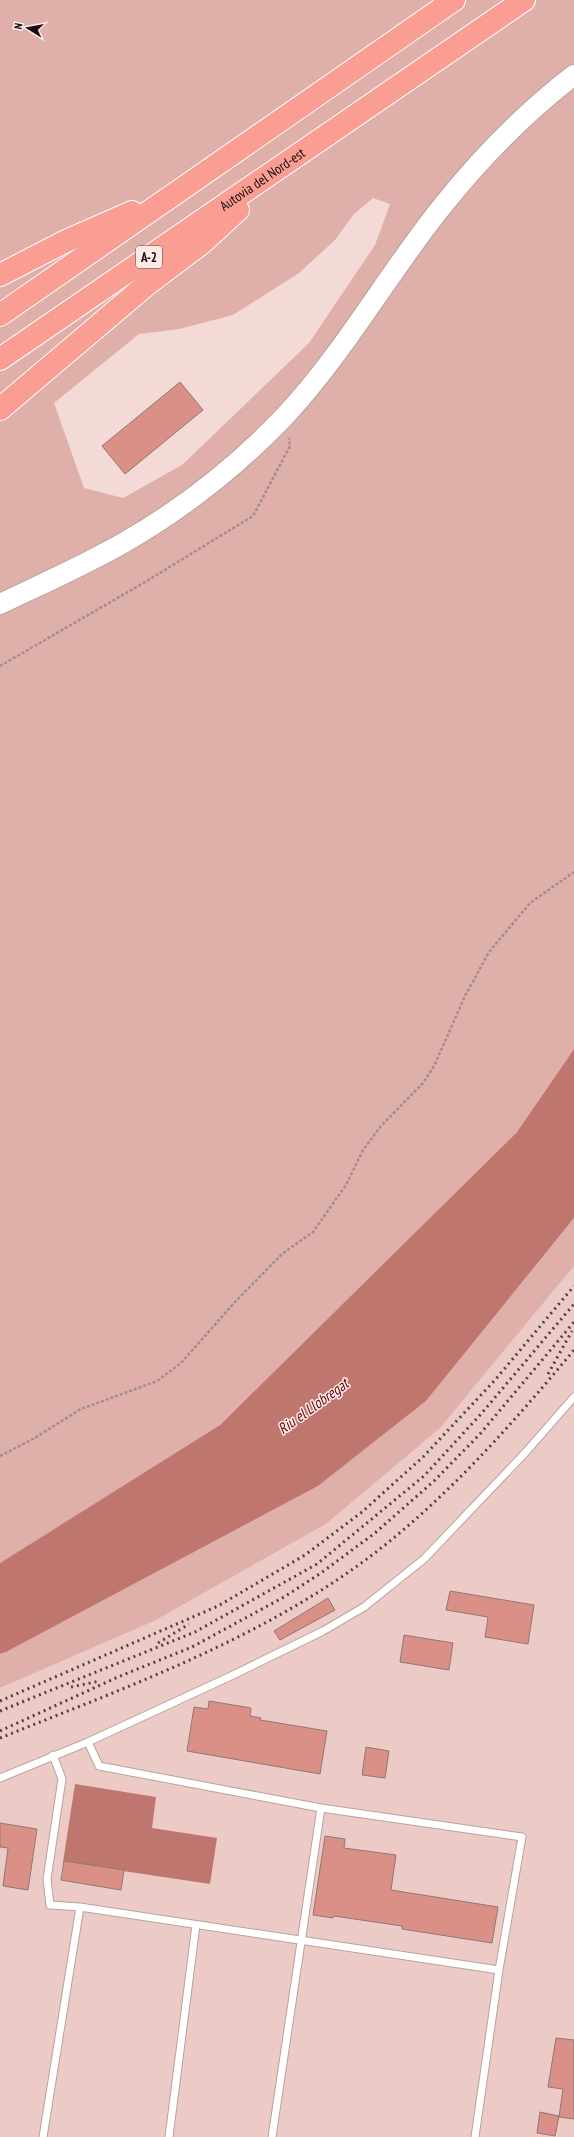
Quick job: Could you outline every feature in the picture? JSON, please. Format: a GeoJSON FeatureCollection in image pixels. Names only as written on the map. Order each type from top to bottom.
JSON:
{"type":"FeatureCollection","features":[{"type":"Feature","properties":{"kind":"highway","name":"A-2"},"geometry":{"type":"LineString","coordinates":[[0,315],[454,0]]}},
{"type":"Feature","properties":{"kind":"highway","name":"Autovia del Nord-est"},"geometry":{"type":"LineString","coordinates":[[0,359],[524,0]]}},
{"type":"Feature","properties":{"kind":"highway"},"geometry":{"type":"LineString","coordinates":[[0,409],[138,291],[202,243],[299,154]]}},
{"type":"Feature","properties":{"kind":"highway"},"geometry":{"type":"LineString","coordinates":[[0,275],[66,241],[175,194]]}},
{"type":"Feature","properties":{"kind":"main road"},"geometry":{"type":"LineString","coordinates":[[0,604],[95,558],[154,524],[228,471],[285,416],[322,371],[443,205],[475,166],[517,123],[574,75]]}},
{"type":"Feature","properties":{"kind":"lane"},"geometry":{"type":"LineString","coordinates":[[0,1778],[53,1755],[88,1742],[316,1635],[364,1607],[424,1559],[525,1453],[574,1398]]}},
{"type":"Feature","properties":{"kind":"lane"},"geometry":{"type":"LineString","coordinates":[[88,1742],[99,1766],[321,1808],[522,1838],[499,1970],[475,2137]]}},
{"type":"Feature","properties":{"kind":"lane"},"geometry":{"type":"LineString","coordinates":[[53,1755],[62,1779],[47,1879],[50,1905],[80,1907],[499,1970]]}},
{"type":"Feature","properties":{"kind":"lane"},"geometry":{"type":"LineString","coordinates":[[272,2137],[321,1808]]}},
{"type":"Feature","properties":{"kind":"lane"},"geometry":{"type":"LineString","coordinates":[[43,2137],[80,1907]]}},
{"type":"Feature","properties":{"kind":"lane"},"geometry":{"type":"LineString","coordinates":[[169,2137],[196,1925]]}},
{"type":"Feature","properties":{"kind":"path"},"geometry":{"type":"LineString","coordinates":[[0,666],[140,585],[252,516],[290,446],[285,416]]}},
{"type":"Feature","properties":{"kind":"path"},"geometry":{"type":"LineString","coordinates":[[0,1456],[33,1439],[82,1409],[157,1381],[181,1363],[234,1303],[282,1254],[313,1232],[346,1185],[363,1150],[382,1126],[423,1083],[434,1066],[465,996],[489,952],[530,903],[574,872]]}},
{"type":"Feature","properties":{"kind":"shaded area"},"geometry":{"type":"Polygon","coordinates":[[[0,0],[574,0],[574,1049],[517,1132],[220,1425],[0,1563],[0,0]],[[373,198],[354,214],[335,240],[299,273],[233,315],[179,329],[139,334],[54,403],[84,488],[123,498],[182,465],[309,343],[375,245],[390,204],[373,198]]]}},
{"type":"Feature","properties":{"kind":"shaded area"},"geometry":{"type":"Polygon","coordinates":[[[574,1218],[574,1266],[440,1428],[326,1524],[154,1621],[0,1688],[0,1654],[318,1486],[426,1401],[574,1218]]]}},
{"type":"Feature","properties":{"kind":"shaded area"},"geometry":{"type":"Polygon","coordinates":[[[574,1266],[574,2137],[0,2137],[0,1688],[154,1621],[326,1524],[440,1428],[574,1266]]]}},
{"type":"Feature","properties":{"kind":"water","name":"Riu el Llobregat"},"geometry":{"type":"Polygon","coordinates":[[[574,1049],[574,1218],[426,1401],[318,1486],[0,1654],[0,1563],[220,1425],[517,1132],[574,1049]]]}},
{"type":"Feature","properties":{"kind":"water"},"geometry":{"type":"Polygon","coordinates":[[[75,1784],[156,1797],[152,1828],[217,1838],[210,1884],[63,1862],[75,1784]]]}},
{"type":"Feature","properties":{"kind":"building"},"geometry":{"type":"Polygon","coordinates":[[[180,382],[203,410],[125,474],[102,446],[180,382]]]}},
{"type":"Feature","properties":{"kind":"building"},"geometry":{"type":"Polygon","coordinates":[[[450,1591],[534,1605],[528,1644],[485,1637],[488,1617],[446,1610],[450,1591]]]}},
{"type":"Feature","properties":{"kind":"building"},"geometry":{"type":"Polygon","coordinates":[[[328,1598],[335,1610],[280,1640],[274,1631],[328,1598]]]}},
{"type":"Feature","properties":{"kind":"building"},"geometry":{"type":"Polygon","coordinates":[[[404,1635],[453,1643],[449,1670],[400,1662],[404,1635]]]}},
{"type":"Feature","properties":{"kind":"building"},"geometry":{"type":"Polygon","coordinates":[[[209,1701],[251,1708],[250,1716],[261,1718],[260,1720],[327,1731],[320,1774],[187,1751],[194,1707],[208,1709],[209,1701]]]}},
{"type":"Feature","properties":{"kind":"building"},"geometry":{"type":"Polygon","coordinates":[[[366,1747],[389,1751],[385,1778],[362,1775],[366,1747]]]}},
{"type":"Feature","properties":{"kind":"building"},"geometry":{"type":"Polygon","coordinates":[[[0,1823],[37,1829],[28,1890],[3,1886],[8,1848],[0,1847],[0,1823]]]}},
{"type":"Feature","properties":{"kind":"building"},"geometry":{"type":"Polygon","coordinates":[[[325,1836],[345,1839],[344,1848],[396,1855],[391,1890],[498,1907],[492,1943],[402,1929],[402,1926],[334,1916],[333,1918],[313,1915],[325,1836]]]}},
{"type":"Feature","properties":{"kind":"building"},"geometry":{"type":"Polygon","coordinates":[[[64,1861],[124,1870],[121,1890],[61,1880],[64,1861]]]}},
{"type":"Feature","properties":{"kind":"building"},"geometry":{"type":"Polygon","coordinates":[[[556,2038],[574,2040],[574,2119],[559,2117],[563,2089],[548,2087],[556,2038]]]}},
{"type":"Feature","properties":{"kind":"building"},"geometry":{"type":"Polygon","coordinates":[[[540,2112],[559,2116],[555,2136],[537,2133],[540,2112]]]}},
{"type":"Feature","properties":{"kind":"railway"},"geometry":{"type":"LineString","coordinates":[[0,1701],[218,1606],[305,1555],[362,1512],[423,1457],[495,1380],[574,1286]]}},
{"type":"Feature","properties":{"kind":"railway"},"geometry":{"type":"LineString","coordinates":[[0,1711],[195,1632],[317,1564],[424,1476],[481,1414],[574,1304]]}},
{"type":"Feature","properties":{"kind":"railway"},"geometry":{"type":"LineString","coordinates":[[0,1731],[118,1677],[192,1647],[284,1597],[321,1573],[375,1533],[434,1481],[480,1434],[574,1322]]}},
{"type":"Feature","properties":{"kind":"railway"},"geometry":{"type":"LineString","coordinates":[[548,1374],[572,1331]]}},
{"type":"Feature","properties":{"kind":"railway"},"geometry":{"type":"LineString","coordinates":[[0,1738],[104,1697],[206,1652],[256,1628],[305,1600],[352,1570],[396,1536],[444,1493],[511,1423],[574,1350]]}},
{"type":"Feature","properties":{"kind":"railway"},"geometry":{"type":"LineString","coordinates":[[158,1643],[189,1624]]}},
{"type":"Feature","properties":{"kind":"railway"},"geometry":{"type":"LineString","coordinates":[[71,1687],[100,1681]]}}]}
